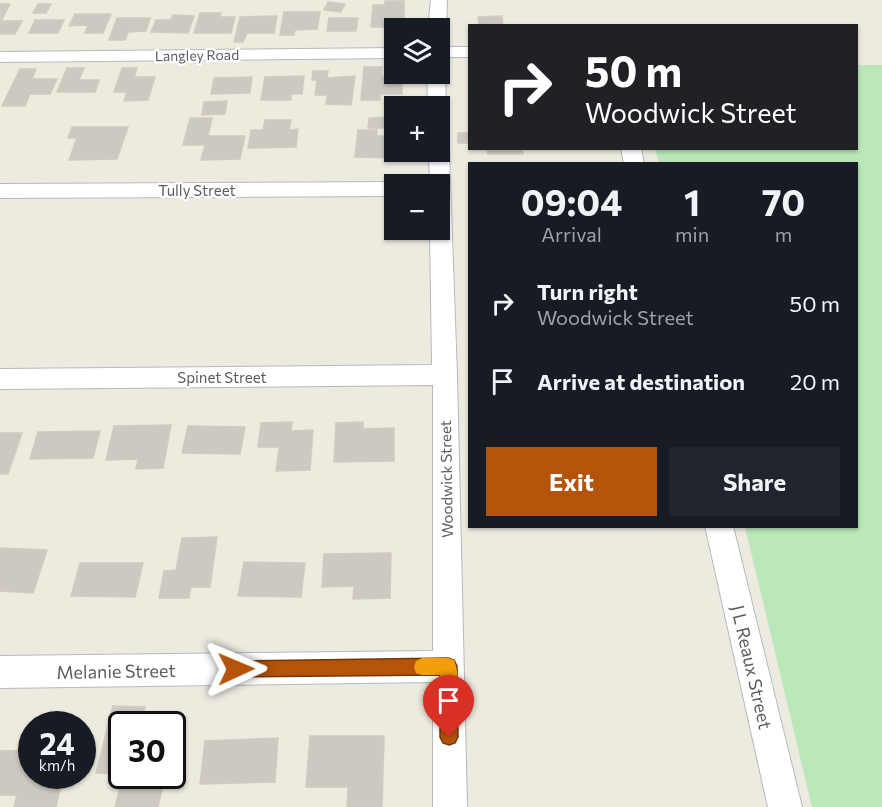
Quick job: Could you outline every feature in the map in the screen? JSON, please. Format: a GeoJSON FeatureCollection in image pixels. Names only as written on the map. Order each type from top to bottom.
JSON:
{"type":"FeatureCollection","features":[{"type":"Feature","properties":{"kind":"street"},"geometry":{"type":"LineString","coordinates":[[438,18],[439,0]]}},
{"type":"Feature","properties":{"kind":"street"},"geometry":{"type":"LineString","coordinates":[[450,52],[468,52]]}},
{"type":"Feature","properties":{"kind":"street","name":"Langley Road"},"geometry":{"type":"LineString","coordinates":[[0,57],[384,53]]}},
{"type":"Feature","properties":{"kind":"street","name":"Tully Street"},"geometry":{"type":"LineString","coordinates":[[0,191],[384,189]]}},
{"type":"Feature","properties":{"kind":"street","name":"Woodwick Street"},"geometry":{"type":"LineString","coordinates":[[441,240],[450,807]]}},
{"type":"Feature","properties":{"kind":"street","name":"Spinet Street"},"geometry":{"type":"LineString","coordinates":[[0,379],[445,375]]}},
{"type":"Feature","properties":{"kind":"street","name":"J L Reaux Street"},"geometry":{"type":"LineString","coordinates":[[719,528],[785,807]]}},
{"type":"Feature","properties":{"kind":"street","name":"Melanie Street"},"geometry":{"type":"LineString","coordinates":[[0,672],[448,666]]}},
{"type":"Feature","properties":{"kind":"green space"},"geometry":{"type":"Polygon","coordinates":[[[858,65],[882,65],[882,807],[812,807],[745,528],[858,528],[858,162],[659,162],[655,150],[858,150],[858,65]]]}},
{"type":"Feature","properties":{"kind":"building"},"geometry":{"type":"Polygon","coordinates":[[[385,1],[404,1],[404,18],[384,18],[384,27],[371,27],[373,5],[385,5],[385,1]]]}},
{"type":"Feature","properties":{"kind":"building"},"geometry":{"type":"Polygon","coordinates":[[[328,2],[345,4],[341,12],[324,10],[328,2]]]}},
{"type":"Feature","properties":{"kind":"building"},"geometry":{"type":"Polygon","coordinates":[[[0,4],[10,4],[1,21],[22,21],[15,34],[0,34],[0,4]]]}},
{"type":"Feature","properties":{"kind":"building"},"geometry":{"type":"Polygon","coordinates":[[[38,4],[51,4],[46,13],[33,13],[38,4]]]}},
{"type":"Feature","properties":{"kind":"building"},"geometry":{"type":"Polygon","coordinates":[[[284,12],[320,12],[317,29],[295,30],[294,35],[280,35],[284,12]]]}},
{"type":"Feature","properties":{"kind":"building"},"geometry":{"type":"Polygon","coordinates":[[[200,13],[221,13],[220,17],[235,17],[231,33],[194,33],[200,13]]]}},
{"type":"Feature","properties":{"kind":"building"},"geometry":{"type":"Polygon","coordinates":[[[75,14],[111,14],[103,33],[85,33],[88,25],[69,26],[75,14]]]}},
{"type":"Feature","properties":{"kind":"building"},"geometry":{"type":"Polygon","coordinates":[[[173,15],[194,16],[188,33],[151,32],[156,20],[171,20],[173,15]]]}},
{"type":"Feature","properties":{"kind":"building"},"geometry":{"type":"Polygon","coordinates":[[[277,16],[274,33],[247,33],[243,42],[234,42],[240,17],[277,16]]]}},
{"type":"Feature","properties":{"kind":"building"},"geometry":{"type":"Polygon","coordinates":[[[502,16],[503,24],[479,24],[478,17],[502,16]]]}},
{"type":"Feature","properties":{"kind":"building"},"geometry":{"type":"Polygon","coordinates":[[[117,18],[150,18],[146,31],[128,32],[125,40],[109,40],[117,18]]]}},
{"type":"Feature","properties":{"kind":"building"},"geometry":{"type":"Polygon","coordinates":[[[329,18],[358,18],[356,31],[327,31],[329,18]]]}},
{"type":"Feature","properties":{"kind":"building"},"geometry":{"type":"Polygon","coordinates":[[[35,20],[64,20],[58,33],[29,33],[35,20]]]}},
{"type":"Feature","properties":{"kind":"building"},"geometry":{"type":"Polygon","coordinates":[[[364,67],[382,67],[381,76],[384,76],[384,84],[402,84],[402,94],[380,94],[380,100],[361,100],[364,67]]]}},
{"type":"Feature","properties":{"kind":"building"},"geometry":{"type":"Polygon","coordinates":[[[67,68],[84,68],[79,80],[99,80],[95,92],[57,92],[67,68]]]}},
{"type":"Feature","properties":{"kind":"building"},"geometry":{"type":"Polygon","coordinates":[[[122,68],[137,68],[134,77],[155,77],[148,100],[124,101],[127,92],[114,92],[122,68]]]}},
{"type":"Feature","properties":{"kind":"building"},"geometry":{"type":"Polygon","coordinates":[[[20,69],[36,69],[32,79],[57,79],[50,94],[30,94],[25,106],[2,106],[20,69]]]}},
{"type":"Feature","properties":{"kind":"building"},"geometry":{"type":"Polygon","coordinates":[[[313,71],[328,71],[327,78],[355,76],[351,105],[326,104],[327,95],[315,95],[317,80],[312,80],[313,71]]]}},
{"type":"Feature","properties":{"kind":"building"},"geometry":{"type":"Polygon","coordinates":[[[304,76],[302,94],[291,94],[291,100],[261,100],[265,77],[304,76]]]}},
{"type":"Feature","properties":{"kind":"building"},"geometry":{"type":"Polygon","coordinates":[[[252,77],[250,93],[211,94],[214,78],[252,77]]]}},
{"type":"Feature","properties":{"kind":"building"},"geometry":{"type":"Polygon","coordinates":[[[227,101],[225,114],[202,115],[204,102],[227,101]]]}},
{"type":"Feature","properties":{"kind":"building"},"geometry":{"type":"Polygon","coordinates":[[[384,117],[384,128],[368,128],[369,118],[384,117]]]}},
{"type":"Feature","properties":{"kind":"building"},"geometry":{"type":"Polygon","coordinates":[[[190,118],[212,118],[208,136],[245,136],[240,159],[201,160],[205,145],[183,145],[190,118]]]}},
{"type":"Feature","properties":{"kind":"building"},"geometry":{"type":"Polygon","coordinates":[[[265,120],[291,120],[289,130],[298,129],[296,147],[248,148],[251,130],[263,130],[265,120]]]}},
{"type":"Feature","properties":{"kind":"building"},"geometry":{"type":"Polygon","coordinates":[[[72,127],[128,127],[117,159],[69,160],[77,138],[68,138],[72,127]]]}},
{"type":"Feature","properties":{"kind":"building"},"geometry":{"type":"Polygon","coordinates":[[[358,130],[377,130],[377,136],[384,136],[384,158],[355,157],[358,130]]]}},
{"type":"Feature","properties":{"kind":"building"},"geometry":{"type":"Polygon","coordinates":[[[458,133],[468,133],[468,143],[458,143],[458,133]]]}},
{"type":"Feature","properties":{"kind":"building"},"geometry":{"type":"Polygon","coordinates":[[[487,150],[522,150],[523,154],[488,154],[487,150]]]}},
{"type":"Feature","properties":{"kind":"building"},"geometry":{"type":"Polygon","coordinates":[[[292,422],[291,431],[313,430],[310,470],[276,471],[279,447],[258,447],[261,423],[292,422]]]}},
{"type":"Feature","properties":{"kind":"building"},"geometry":{"type":"Polygon","coordinates":[[[363,422],[363,429],[394,428],[394,461],[334,462],[336,423],[363,422]]]}},
{"type":"Feature","properties":{"kind":"building"},"geometry":{"type":"Polygon","coordinates":[[[171,425],[163,468],[136,469],[138,459],[106,460],[114,426],[171,425]]]}},
{"type":"Feature","properties":{"kind":"building"},"geometry":{"type":"Polygon","coordinates":[[[188,426],[245,427],[240,454],[182,453],[188,426]]]}},
{"type":"Feature","properties":{"kind":"building"},"geometry":{"type":"Polygon","coordinates":[[[100,431],[93,458],[30,459],[38,432],[100,431]]]}},
{"type":"Feature","properties":{"kind":"building"},"geometry":{"type":"Polygon","coordinates":[[[0,433],[22,433],[8,474],[0,474],[0,433]]]}},
{"type":"Feature","properties":{"kind":"building"},"geometry":{"type":"Polygon","coordinates":[[[217,537],[210,587],[191,587],[189,598],[159,598],[164,571],[176,570],[182,538],[217,537]]]}},
{"type":"Feature","properties":{"kind":"building"},"geometry":{"type":"Polygon","coordinates":[[[0,548],[47,550],[33,593],[0,591],[0,548]]]}},
{"type":"Feature","properties":{"kind":"building"},"geometry":{"type":"Polygon","coordinates":[[[391,553],[390,598],[353,599],[354,586],[322,587],[324,554],[391,553]]]}},
{"type":"Feature","properties":{"kind":"building"},"geometry":{"type":"Polygon","coordinates":[[[244,562],[305,563],[301,597],[238,596],[244,562]]]}},
{"type":"Feature","properties":{"kind":"building"},"geometry":{"type":"Polygon","coordinates":[[[80,563],[143,563],[135,597],[71,596],[80,563]]]}},
{"type":"Feature","properties":{"kind":"building"},"geometry":{"type":"Polygon","coordinates":[[[113,706],[145,707],[144,711],[112,711],[113,706]]]}},
{"type":"Feature","properties":{"kind":"building"},"geometry":{"type":"Polygon","coordinates":[[[108,726],[108,773],[96,773],[108,726]]]}},
{"type":"Feature","properties":{"kind":"building"},"geometry":{"type":"Polygon","coordinates":[[[310,736],[384,736],[382,807],[347,807],[348,787],[306,787],[310,736]]]}},
{"type":"Feature","properties":{"kind":"building"},"geometry":{"type":"Polygon","coordinates":[[[278,738],[275,782],[200,784],[205,741],[278,738]]]}},
{"type":"Feature","properties":{"kind":"building"},"geometry":{"type":"Polygon","coordinates":[[[18,750],[18,789],[60,789],[56,807],[14,807],[17,795],[0,795],[0,751],[18,750]]]}},
{"type":"Feature","properties":{"kind":"building"},"geometry":{"type":"Polygon","coordinates":[[[120,789],[162,789],[158,807],[115,807],[120,789]]]}},
{"type":"Feature","properties":{"kind":"slow traffic"},"geometry":{"type":"LineString","coordinates":[[422,667],[448,666],[449,697]]}},
{"type":"Feature","properties":{"kind":"route"},"geometry":{"type":"LineString","coordinates":[[236,669],[448,666],[449,737]]}}]}
